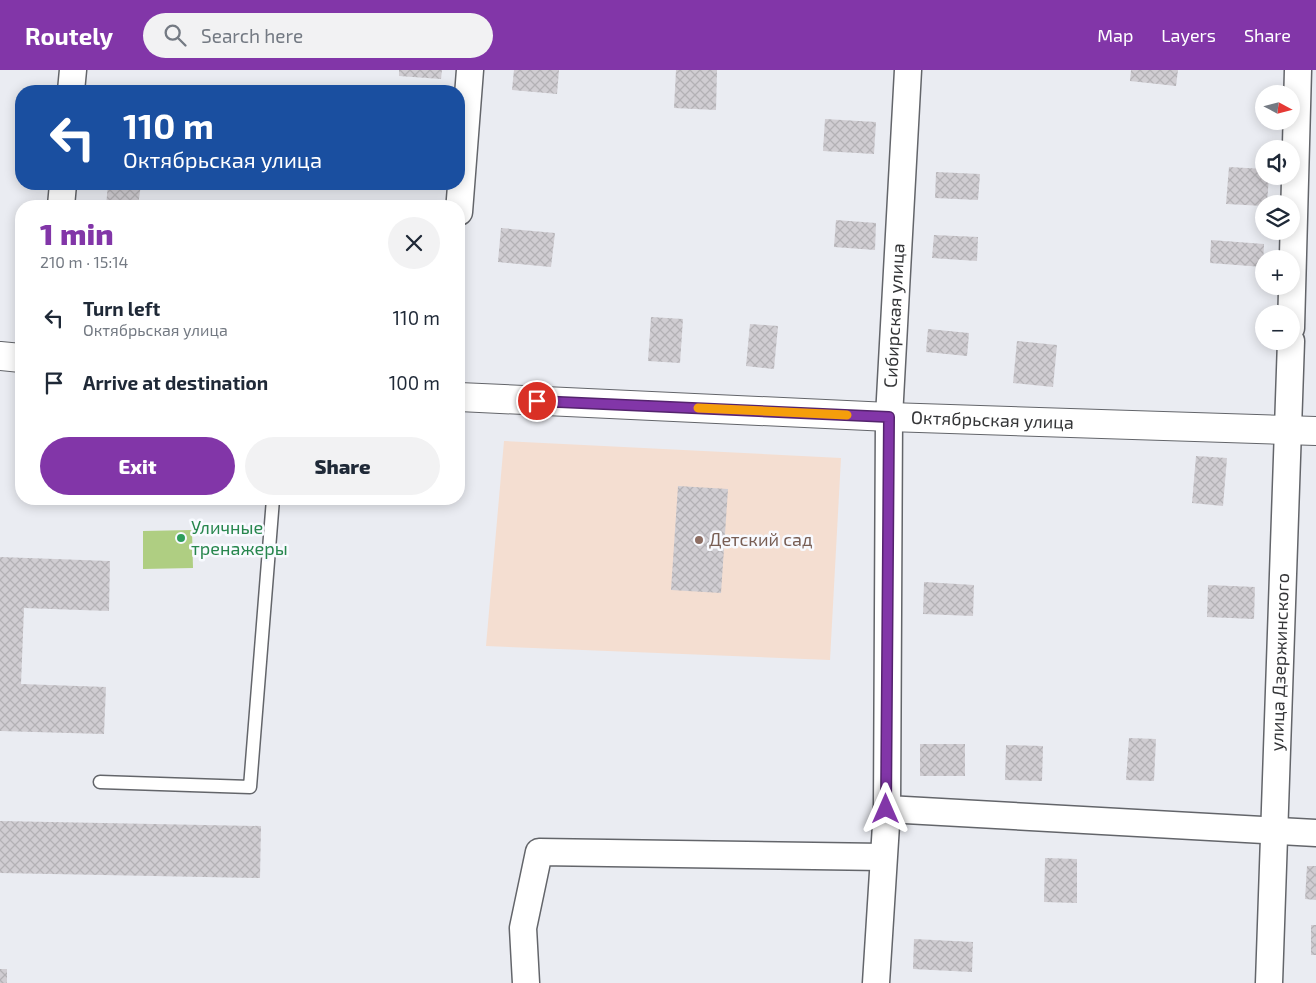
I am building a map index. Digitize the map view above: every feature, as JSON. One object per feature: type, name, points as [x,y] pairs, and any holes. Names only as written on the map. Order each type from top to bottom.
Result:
[{"type":"street","points":[[72,85],[73,70]]},
{"type":"street","points":[[465,135],[470,70]]},
{"type":"street","name":"Сибирская улица","points":[[876,983],[886,809],[889,417],[908,70]]},
{"type":"street","points":[[1292,305],[1298,70]]},
{"type":"street","name":"улица Дзержинского","points":[[1269,983],[1291,350]]},
{"type":"street","points":[[0,356],[15,357]]},
{"type":"street","name":"Октябрьская улица","points":[[465,397],[889,417],[1316,431]]},
{"type":"street","points":[[886,809],[1316,833]]},
{"type":"street","points":[[526,983],[523,928],[539,852],[884,857]]},
{"type":"lane","points":[[100,782],[250,786],[273,505]]},
{"type":"shaded area","points":[[504,441],[841,458],[830,660],[486,646]]},
{"type":"green space","points":[[192,530],[193,568],[143,569],[143,531]]},
{"type":"building","points":[[399,70],[442,70],[441,79],[399,76]]},
{"type":"building","points":[[514,70],[559,70],[557,94],[512,90]]},
{"type":"building","points":[[676,70],[717,70],[716,110],[674,108]]},
{"type":"building","points":[[1131,70],[1178,70],[1176,86],[1130,81]]},
{"type":"building","points":[[825,119],[876,122],[874,154],[823,151]]},
{"type":"building","points":[[1229,167],[1255,168],[1255,185],[1268,185],[1268,195],[1255,195],[1255,206],[1226,204]]},
{"type":"building","points":[[936,172],[980,174],[978,200],[935,198]]},
{"type":"building","points":[[107,190],[140,190],[139,200],[107,200]]},
{"type":"building","points":[[836,220],[876,223],[875,250],[834,247]]},
{"type":"building","points":[[501,228],[555,233],[551,267],[498,262]]},
{"type":"building","points":[[934,235],[978,237],[977,261],[932,258]]},
{"type":"building","points":[[1211,240],[1264,244],[1264,250],[1255,250],[1255,266],[1210,263]]},
{"type":"building","points":[[651,317],[683,319],[680,363],[648,361]]},
{"type":"building","points":[[750,324],[778,326],[774,369],[746,366]]},
{"type":"building","points":[[928,329],[969,333],[967,356],[926,352]]},
{"type":"building","points":[[1017,341],[1057,345],[1053,387],[1013,383]]},
{"type":"building","points":[[1196,456],[1227,458],[1223,506],[1192,503]]},
{"type":"building","name":"Детский сад","points":[[678,486],[728,489],[721,593],[671,590]]},
{"type":"building","points":[[0,557],[110,561],[109,611],[24,608],[21,684],[106,687],[104,734],[0,731]]},
{"type":"building","points":[[924,582],[974,585],[973,616],[923,614]]},
{"type":"building","points":[[1208,585],[1255,587],[1254,619],[1207,617]]},
{"type":"building","points":[[1129,738],[1156,739],[1154,781],[1126,780]]},
{"type":"building","points":[[920,744],[965,744],[965,776],[920,776]]},
{"type":"building","points":[[1006,745],[1043,746],[1042,781],[1005,780]]},
{"type":"building","points":[[0,821],[261,826],[260,878],[0,873]]},
{"type":"building","points":[[1045,858],[1077,859],[1077,903],[1044,902]]},
{"type":"building","points":[[1307,866],[1316,866],[1316,900],[1305,899]]},
{"type":"building","points":[[1311,925],[1316,925],[1316,955],[1311,955]]},
{"type":"building","points":[[914,939],[973,942],[972,972],[913,969]]},
{"type":"building","points":[[0,969],[7,969],[7,983],[0,983]]},
{"type":"slow traffic","points":[[698,408],[847,415]]},
{"type":"place","name":"Уличные тренажеры","points":[[181,538]]},
{"type":"place","name":"Детский сад","points":[[699,540]]},
{"type":"route","points":[[537,401],[889,417],[886,809]]}]
